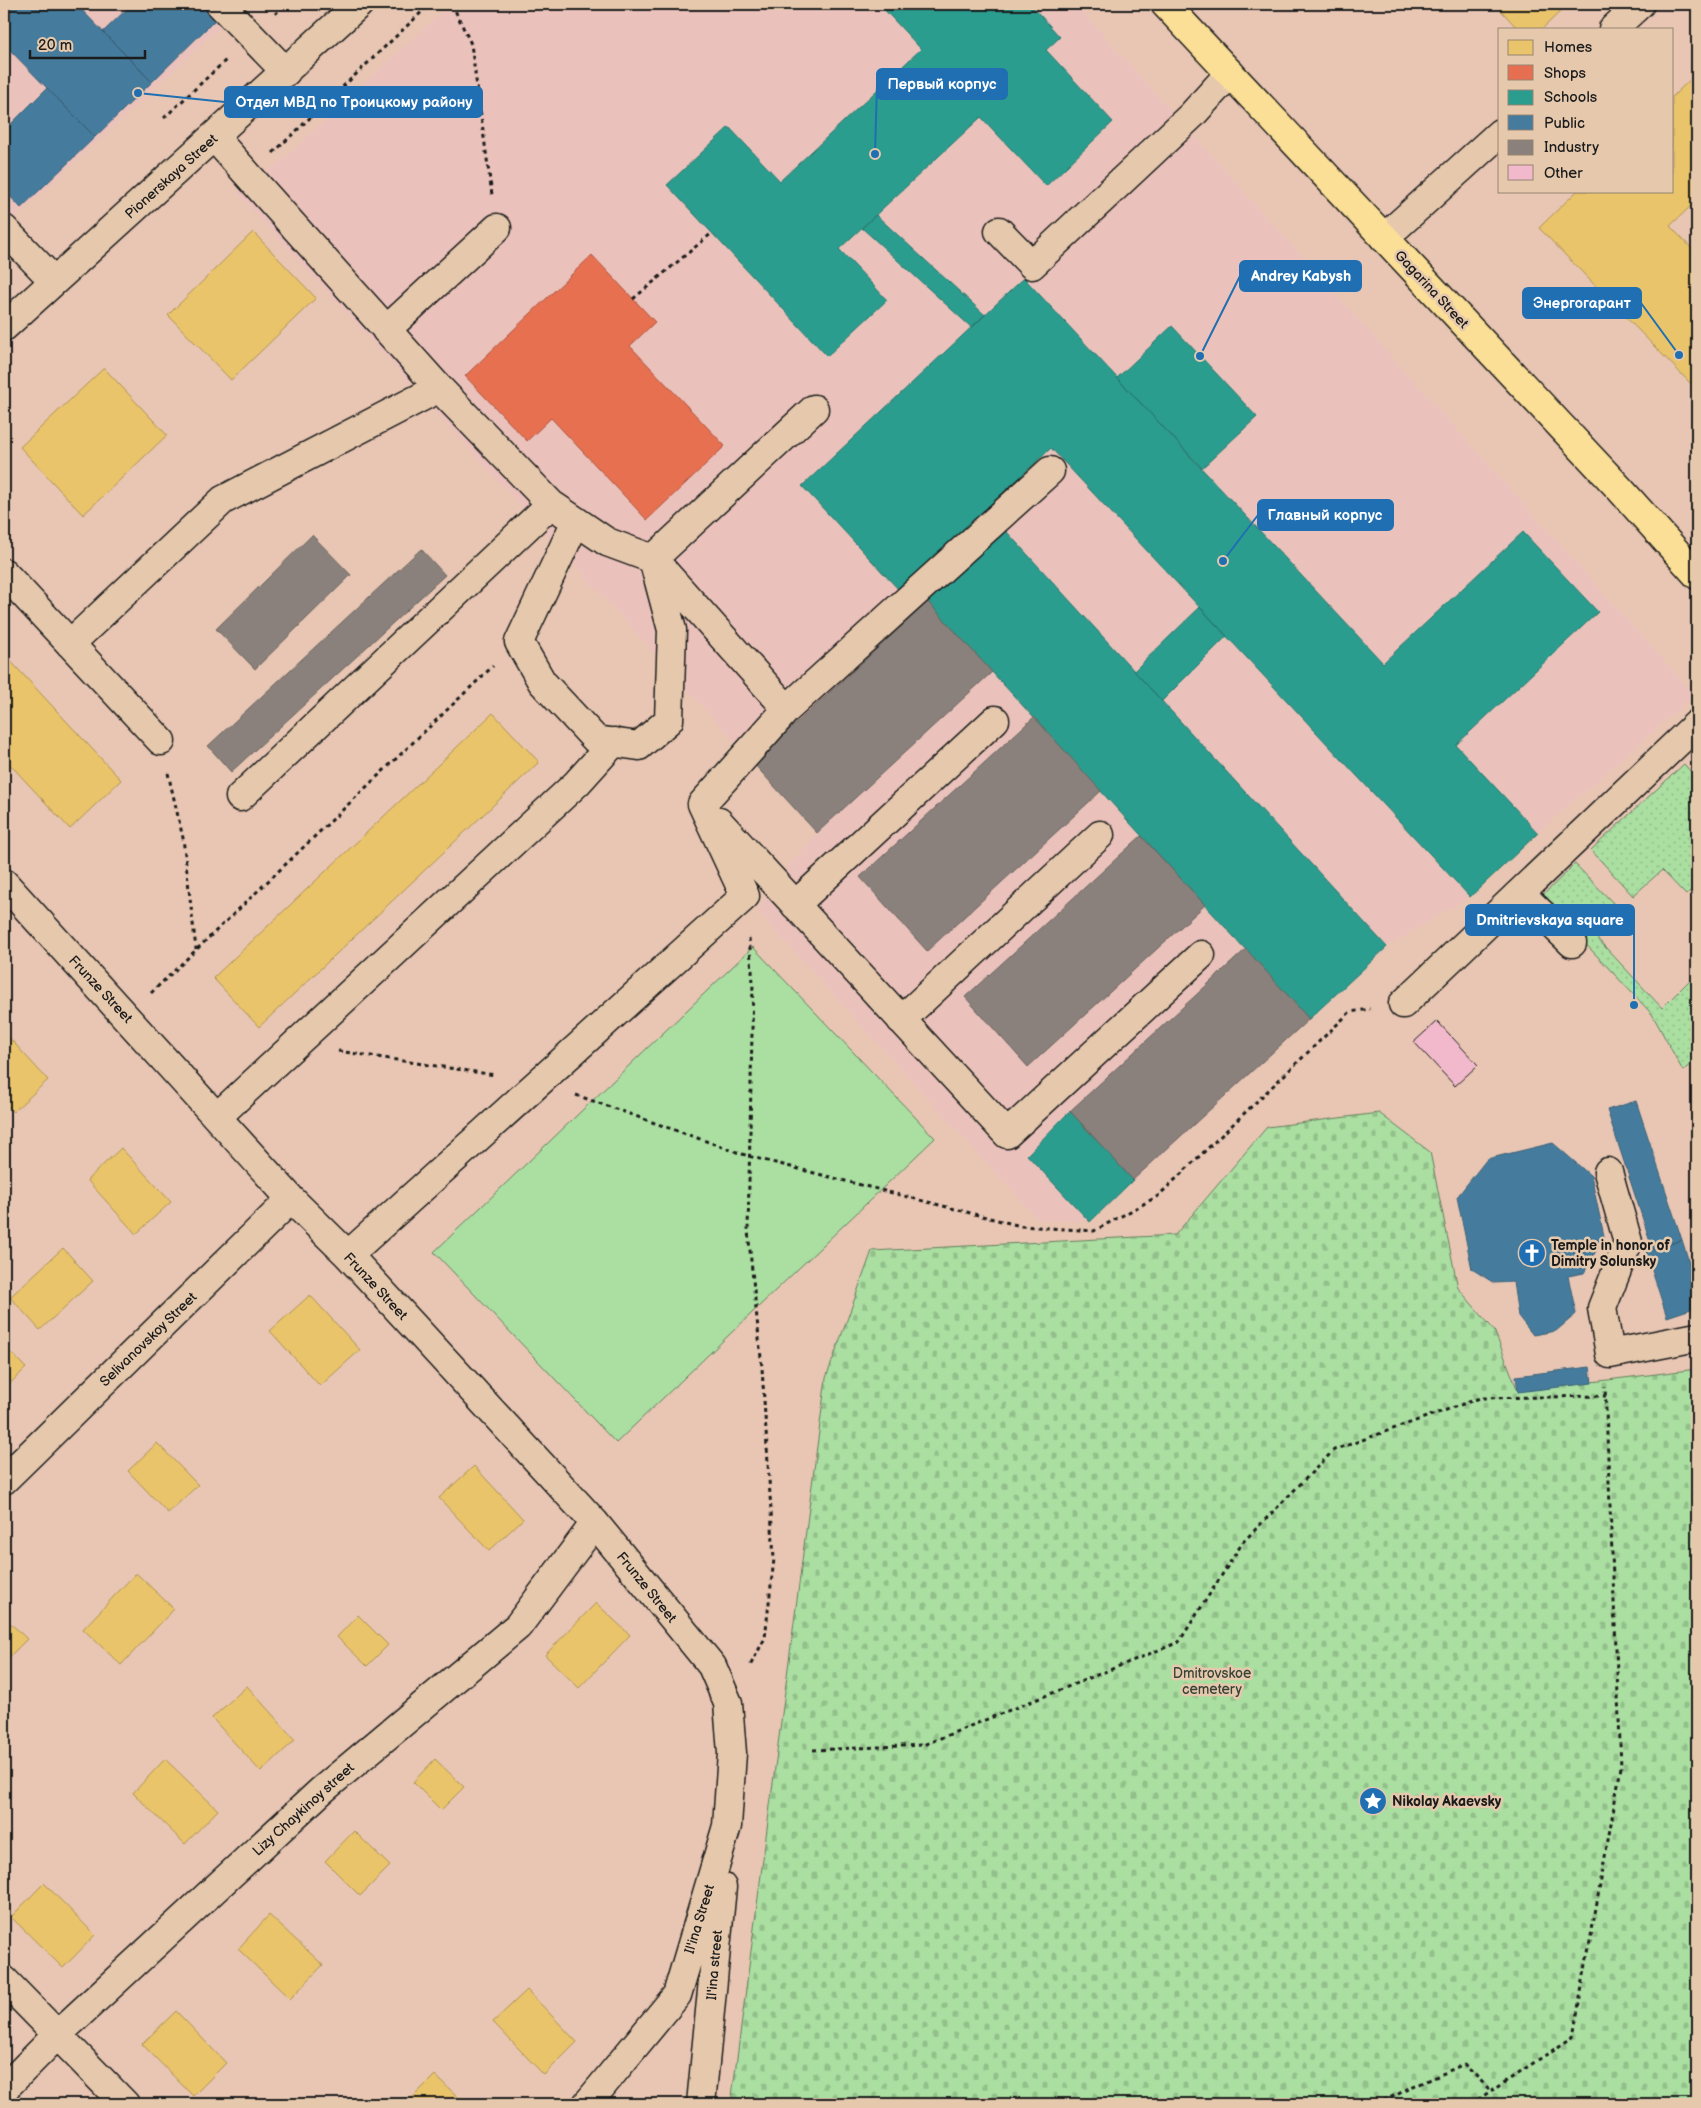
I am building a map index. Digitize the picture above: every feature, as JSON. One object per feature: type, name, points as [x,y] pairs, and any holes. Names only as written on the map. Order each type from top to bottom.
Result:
[{"type":"main road","name":"Gagarina Street","points":[[1165,4],[1697,575]]},
{"type":"street","points":[[220,4],[286,72]]},
{"type":"street","name":"Pionerskaya Street","points":[[4,327],[359,4]]},
{"type":"street","points":[[1614,28],[1640,4]]},
{"type":"street","points":[[999,231],[1032,265],[1192,115],[1230,73]]},
{"type":"street","points":[[1384,238],[1498,136]]},
{"type":"street","points":[[214,137],[439,388],[552,504],[607,542],[653,559],[787,709]]},
{"type":"street","points":[[386,330],[497,228]]},
{"type":"street","points":[[4,229],[54,281]]},
{"type":"street","points":[[70,644],[223,500],[439,388]]},
{"type":"street","points":[[653,559],[814,409]]},
{"type":"street","points":[[702,804],[787,709],[1050,471]]},
{"type":"street","points":[[240,797],[552,504]]},
{"type":"street","points":[[576,521],[519,642],[542,682],[596,740],[640,746],[669,720],[672,630],[653,559]]},
{"type":"street","points":[[4,573],[161,741]]},
{"type":"street","points":[[796,905],[994,720]]},
{"type":"street","points":[[1403,1004],[1697,724]]},
{"type":"street","points":[[218,1116],[297,1045],[577,783],[614,742]]},
{"type":"street","points":[[348,1255],[745,896],[702,804]]},
{"type":"street","points":[[702,804],[1007,1134],[1201,955]]},
{"type":"street","points":[[901,1020],[1100,835]]},
{"type":"street","name":"Frunze Street","points":[[4,884],[127,1016],[291,1199],[348,1255],[595,1523],[712,1666],[724,1694]]},
{"type":"street","points":[[1520,893],[1572,943]]},
{"type":"street","points":[[1608,1172],[1628,1242],[1602,1308],[1610,1354],[1697,1336]]},
{"type":"street","name":"Selivanovskoy Street","points":[[4,1480],[291,1199]]},
{"type":"street","name":"Lizy Chaykinoy street","points":[[4,2089],[58,2034],[321,1791],[518,1626],[595,1523]]},
{"type":"street","name":"Il'ina Street","points":[[588,2104],[677,1995],[727,1826],[732,1753],[724,1694]]},
{"type":"street","name":"Il'ina street","points":[[701,2104],[727,1826]]},
{"type":"street","points":[[4,1980],[125,2104]]},
{"type":"path","points":[[249,175],[430,4]]},
{"type":"path","points":[[452,4],[471,44],[497,228]]},
{"type":"path","points":[[633,299],[712,233]]},
{"type":"path","points":[[127,1016],[519,642]]},
{"type":"path","points":[[161,741],[183,838],[196,950]]},
{"type":"path","points":[[724,1694],[748,1669],[765,1638],[774,1559],[762,1368],[748,1231],[748,1156],[754,982],[745,896]]},
{"type":"path","points":[[297,1045],[539,1082],[748,1156],[1021,1226],[1094,1230],[1158,1196],[1350,1012],[1403,1004]]},
{"type":"path","points":[[1471,2104],[1573,2037],[1621,1767],[1605,1381]]},
{"type":"path","points":[[813,1750],[924,1745],[1179,1642],[1243,1542],[1334,1450],[1480,1398],[1606,1396]]},
{"type":"path","points":[[1376,2104],[1464,2064],[1491,2091]]},
{"type":"shaded area","points":[[4,4],[245,4],[4,228]]},
{"type":"shaded area","points":[[450,4],[1076,4],[1695,695],[1538,833],[1470,897],[1387,947],[1090,1222],[1038,1220],[757,911],[774,882],[817,833],[237,193],[281,161]]},
{"type":"green space","points":[[1684,764],[1697,779],[1697,884],[1686,895],[1662,870],[1633,896],[1591,850]]},
{"type":"green space","points":[[1575,864],[1619,909],[1593,934],[1662,1008],[1690,980],[1697,989],[1697,1058],[1683,1071],[1652,1014],[1541,897]]},
{"type":"green space","points":[[753,947],[935,1138],[616,1443],[434,1252]]},
{"type":"green space","name":"Dmitrovskoe cemetery","points":[[1379,1113],[1430,1152],[1458,1288],[1494,1330],[1518,1391],[1697,1369],[1697,2104],[731,2104],[826,1378],[872,1251],[1175,1235],[1267,1127]]},
{"type":"building: Homes","points":[[1495,4],[1568,4],[1543,28],[1517,28]]},
{"type":"building: Homes","points":[[1697,73],[1697,200],[1670,226],[1697,254],[1697,390],[1539,228],[1576,192],[1674,192],[1674,95]]},
{"type":"building: Homes","points":[[253,232],[316,298],[231,380],[168,315]]},
{"type":"building: Homes","points":[[104,368],[167,435],[83,515],[20,447]]},
{"type":"building: Homes","points":[[4,654],[121,780],[70,829],[4,758]]},
{"type":"building: Homes","points":[[493,713],[539,762],[259,1027],[213,978]]},
{"type":"building: Homes","points":[[4,1032],[48,1080],[13,1112],[4,1102]]},
{"type":"building: Homes","points":[[121,1148],[171,1202],[136,1234],[87,1180]]},
{"type":"building: Homes","points":[[63,1248],[93,1281],[40,1330],[10,1297]]},
{"type":"building: Homes","points":[[310,1295],[360,1350],[320,1386],[270,1331]]},
{"type":"building: Homes","points":[[4,1346],[26,1368],[4,1389]]},
{"type":"building: Homes","points":[[157,1443],[198,1485],[168,1513],[128,1471]]},
{"type":"building: Homes","points":[[474,1466],[523,1519],[489,1551],[439,1498]]},
{"type":"building: Homes","points":[[136,1573],[174,1609],[121,1665],[83,1629]]},
{"type":"building: Homes","points":[[596,1603],[630,1635],[579,1688],[545,1655]]},
{"type":"building: Homes","points":[[358,1615],[388,1645],[367,1666],[337,1637]]},
{"type":"building: Homes","points":[[4,1617],[27,1639],[4,1662]]},
{"type":"building: Homes","points":[[247,1686],[295,1740],[261,1772],[212,1718]]},
{"type":"building: Homes","points":[[165,1759],[218,1810],[185,1844],[133,1793]]},
{"type":"building: Homes","points":[[435,1759],[464,1787],[441,1810],[413,1782]]},
{"type":"building: Homes","points":[[354,1831],[390,1866],[360,1896],[325,1861]]},
{"type":"building: Homes","points":[[44,1883],[95,1935],[63,1968],[11,1917]]},
{"type":"building: Homes","points":[[269,1915],[323,1965],[290,1999],[238,1949]]},
{"type":"building: Homes","points":[[527,1990],[577,2042],[544,2075],[493,2022]]},
{"type":"building: Homes","points":[[176,2011],[226,2063],[193,2096],[142,2044]]},
{"type":"building: Homes","points":[[435,2075],[465,2104],[406,2104]]},
{"type":"building: Shops","points":[[592,255],[655,322],[630,346],[725,446],[647,520],[551,418],[527,441],[465,376]]},
{"type":"building: Schools","points":[[879,4],[1030,4],[1060,37],[1046,50],[1113,122],[1046,186],[981,117],[839,249],[887,300],[827,356],[667,185],[729,127],[780,181],[921,49]]},
{"type":"building: Schools","points":[[876,215],[985,315],[972,328],[862,228]]},
{"type":"building: Schools","points":[[1024,278],[1383,663],[1523,532],[1598,612],[1456,745],[1538,833],[1470,897],[1051,448],[899,590],[802,486]]},
{"type":"building: Schools","points":[[1172,326],[1257,417],[1202,468],[1117,378]]},
{"type":"building: Schools","points":[[1006,531],[1387,947],[1309,1019],[928,602]]},
{"type":"building: Schools","points":[[1200,607],[1227,636],[1162,701],[1134,671]]},
{"type":"building: Schools","points":[[1070,1111],[1133,1180],[1090,1222],[1027,1155]]},
{"type":"building: Public","points":[[4,4],[76,4],[152,82],[95,137],[4,44]]},
{"type":"building: Public","points":[[132,4],[199,4],[215,20],[152,82],[103,32]]},
{"type":"building: Public","points":[[47,88],[95,137],[21,208],[4,190],[4,131]]},
{"type":"building: Public","points":[[1636,1101],[1682,1240],[1653,1250],[1607,1110]]},
{"type":"building: Public","name":"Temple in honor of Dimitry Solunsky","points":[[1553,1143],[1591,1176],[1604,1236],[1584,1273],[1568,1276],[1576,1314],[1556,1331],[1533,1335],[1518,1316],[1513,1282],[1494,1283],[1472,1269],[1457,1197],[1487,1159]]},
{"type":"building: Public","points":[[1682,1240],[1697,1287],[1697,1307],[1667,1317],[1646,1252]]},
{"type":"building: Public","points":[[1590,1367],[1592,1383],[1518,1392],[1516,1376]]},
{"type":"building: Industry","points":[[312,535],[351,575],[255,669],[216,629]]},
{"type":"building: Industry","points":[[421,549],[445,575],[231,772],[208,746]]},
{"type":"building: Industry","points":[[928,602],[992,672],[817,833],[753,763]]},
{"type":"building: Industry","points":[[1034,717],[1101,791],[927,951],[860,877]]},
{"type":"building: Industry","points":[[1141,836],[1205,905],[1028,1067],[965,997]]},
{"type":"building: Industry","points":[[1246,949],[1309,1019],[1133,1180],[1070,1111]]},
{"type":"building: Other","points":[[1437,1021],[1478,1065],[1455,1086],[1414,1042]]},
{"type":"place","name":"Отдел МВД по Троицкому району","points":[[138,93]]},
{"type":"place","name":"Первый корпус","points":[[875,154]]},
{"type":"place","name":"Энергогарант","points":[[1679,355]]},
{"type":"place","name":"Andrey Kabysh","points":[[1200,356]]},
{"type":"place","name":"Главный корпус","points":[[1223,561]]},
{"type":"place","name":"Dmitrievskaya square","points":[[1634,1005]]},
{"type":"place","name":"Temple in honor of Dimitry Solunsky","points":[[1532,1253]]},
{"type":"place","name":"Nikolay Akaevsky","points":[[1373,1801]]}]
